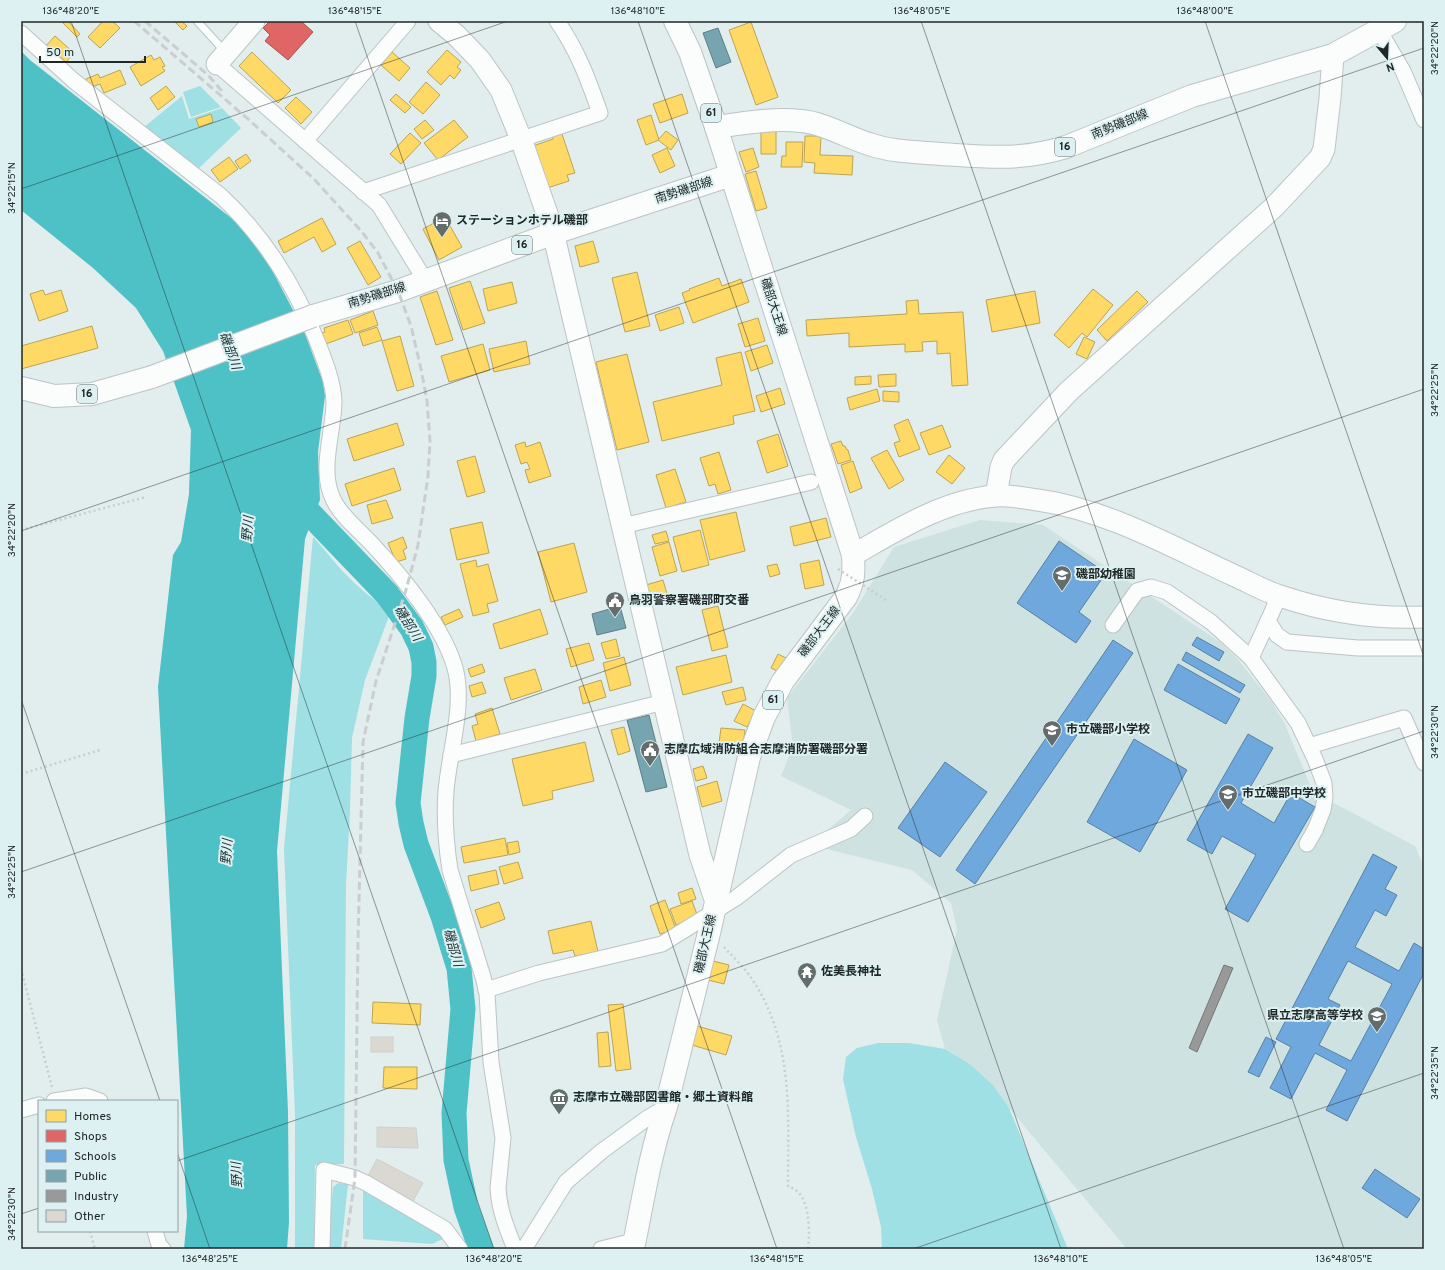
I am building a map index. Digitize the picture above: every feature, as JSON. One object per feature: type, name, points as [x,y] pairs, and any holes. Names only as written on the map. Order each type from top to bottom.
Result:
[{"type":"main road","name":"磯部大王線","points":[[633,1245],[645,1183],[657,1133],[666,1107],[713,916],[749,757],[764,718],[783,682],[846,597],[852,582],[731,175],[690,52],[675,21]]},
{"type":"main road","name":"南勢磯部線","points":[[716,128],[746,123],[785,120],[802,121],[814,123],[869,144],[895,151],[997,158],[1029,156],[1066,147],[1192,96],[1333,55],[1382,24]]},
{"type":"main road","name":"南勢磯部線","points":[[21,388],[54,396],[92,394],[152,377],[312,322],[554,234],[731,175]]},
{"type":"street","points":[[254,21],[221,60],[305,141],[379,205],[425,280]]},
{"type":"street","points":[[305,141],[408,21]]},
{"type":"street","points":[[439,21],[456,35],[480,60],[501,90],[521,139],[554,234],[700,854],[713,916]]},
{"type":"street","points":[[363,192],[600,113],[582,64],[567,35],[557,21]]},
{"type":"street","points":[[1382,24],[1424,120]]},
{"type":"street","points":[[21,33],[74,81],[197,177],[236,210],[266,245],[312,322],[333,389],[334,409],[327,463],[330,490],[339,509],[372,544],[416,597],[436,627],[452,658],[458,685],[458,708],[446,792],[446,836],[449,864],[486,990],[491,1062],[503,1138],[498,1188],[499,1197],[503,1216],[515,1249]]},
{"type":"street","points":[[996,496],[1000,468],[1004,460],[1069,391],[1274,207],[1320,158],[1324,149],[1333,55]]},
{"type":"street","points":[[622,526],[811,482]]},
{"type":"street","points":[[845,562],[901,528],[941,510],[969,500],[996,496],[1020,497],[1059,503],[1117,522],[1279,596],[1320,608],[1364,616],[1424,616]]},
{"type":"street","points":[[1113,625],[1137,591],[1151,587],[1167,592],[1211,622],[1251,658],[1298,723],[1324,783],[1325,797],[1323,810],[1315,830],[1307,844]]},
{"type":"street","points":[[1251,658],[1279,596]]},
{"type":"street","points":[[1268,621],[1277,635],[1286,642],[1358,648],[1424,648]]},
{"type":"street","points":[[451,755],[664,702]]},
{"type":"street","points":[[1308,746],[1404,718],[1424,763]]},
{"type":"street","points":[[486,990],[539,973],[662,944],[713,916],[791,855],[852,829],[865,816]]},
{"type":"street","points":[[61,1100],[86,1096],[97,1100]]},
{"type":"street","points":[[21,1110],[38,1105]]},
{"type":"street","points":[[524,1249],[566,1182],[602,1151],[646,1119],[666,1107]]},
{"type":"street","points":[[322,1249],[324,1170],[355,1178],[366,1183],[445,1229],[460,1249]]},
{"type":"street","points":[[154,1232],[159,1245],[163,1249]]},
{"type":"street","points":[[601,1249],[633,1245]]},
{"type":"lane","points":[[197,21],[219,45],[221,60]]},
{"type":"path","points":[[21,530],[146,498]]},
{"type":"path","points":[[845,562],[886,600]]},
{"type":"path","points":[[21,774],[100,750]]},
{"type":"path","points":[[713,916],[725,947],[753,981],[772,1014],[777,1030],[786,1072],[788,1101],[788,1186],[797,1191],[804,1201],[808,1214],[808,1249]]},
{"type":"path","points":[[21,969],[55,1100]]},
{"type":"path","points":[[90,1232],[95,1249]]},
{"type":"shaded area","points":[[200,86],[221,107],[191,117],[183,92]]},
{"type":"shaded area","points":[[182,96],[189,119],[222,108],[241,128],[197,170],[143,128]]},
{"type":"shaded area","points":[[980,520],[1043,525],[1220,642],[1236,657],[1271,701],[1284,722],[1313,792],[1415,846],[1424,867],[1424,1249],[1127,1249],[1009,1108],[993,1085],[971,1065],[945,1049],[937,1020],[957,930],[951,903],[912,870],[810,845],[851,810],[781,776],[793,747],[787,698],[853,613],[894,547]]},
{"type":"shaded area","points":[[313,537],[356,584],[369,596],[391,611],[365,680],[352,738],[346,885],[344,1164],[315,1165],[314,1249],[295,1249],[295,1115],[284,849]]},
{"type":"shaded area","points":[[878,1043],[909,1043],[945,1049],[971,1065],[993,1085],[1009,1108],[1068,1249],[882,1249],[881,1227],[872,1189],[856,1137],[843,1079],[846,1057],[857,1048]]},
{"type":"shaded area","points":[[338,1183],[348,1184],[341,1249],[328,1249],[333,1187]]},
{"type":"shaded area","points":[[363,1189],[402,1210],[445,1238],[432,1244],[363,1239]]},
{"type":"water","name":"野川","points":[[21,51],[30,60],[235,221],[250,238],[272,270],[304,331],[323,382],[325,396],[318,452],[320,500],[305,539],[277,851],[288,1112],[289,1222],[287,1249],[184,1249],[187,1216],[158,687],[173,555],[181,542],[189,494],[191,430],[163,351],[136,308],[93,268],[21,210]]},
{"type":"building: Homes","points":[[61,21],[68,21],[80,34],[77,37]]},
{"type":"building: Homes","points":[[103,21],[112,21],[120,28],[100,48],[88,37]]},
{"type":"building: Homes","points":[[174,21],[181,21],[187,26],[183,30]]},
{"type":"building: Homes","points":[[751,22],[778,97],[756,105],[729,30]]},
{"type":"building: Homes","points":[[55,36],[74,53],[66,62],[57,54],[54,57],[44,48]]},
{"type":"building: Homes","points":[[447,50],[461,62],[457,67],[461,70],[454,79],[450,75],[441,85],[427,72]]},
{"type":"building: Homes","points":[[252,52],[291,90],[278,103],[239,66]]},
{"type":"building: Homes","points":[[392,52],[410,68],[399,81],[381,65]]},
{"type":"building: Homes","points":[[151,55],[154,60],[160,57],[165,66],[162,67],[165,71],[141,86],[130,67]]},
{"type":"building: Homes","points":[[120,70],[126,84],[104,93],[100,84],[89,88],[86,79],[98,74],[100,78]]},
{"type":"building: Homes","points":[[426,82],[440,95],[423,114],[409,102]]},
{"type":"building: Homes","points":[[166,86],[175,97],[158,110],[150,98]]},
{"type":"building: Homes","points":[[396,94],[411,107],[405,113],[390,100]]},
{"type":"building: Homes","points":[[682,94],[688,113],[660,123],[653,104]]},
{"type":"building: Homes","points":[[296,97],[312,112],[301,124],[285,108]]},
{"type":"building: Homes","points":[[211,114],[213,122],[199,127],[196,119]]},
{"type":"building: Homes","points":[[651,115],[659,140],[646,145],[637,120]]},
{"type":"building: Homes","points":[[425,120],[434,130],[422,139],[414,129]]},
{"type":"building: Homes","points":[[454,120],[468,137],[438,160],[424,143]]},
{"type":"building: Homes","points":[[561,131],[575,173],[567,175],[569,181],[547,188],[533,146],[553,139],[552,134]]},
{"type":"building: Homes","points":[[666,131],[678,140],[671,150],[658,140]]},
{"type":"building: Homes","points":[[776,131],[776,154],[761,154],[761,132]]},
{"type":"building: Homes","points":[[410,133],[421,143],[401,164],[390,154]]},
{"type":"building: Homes","points":[[805,136],[821,136],[820,155],[853,156],[852,175],[814,173],[815,163],[804,162]]},
{"type":"building: Homes","points":[[786,142],[803,142],[802,167],[781,167],[782,156],[786,156]]},
{"type":"building: Homes","points":[[667,148],[675,166],[660,173],[652,155]]},
{"type":"building: Homes","points":[[753,148],[759,167],[746,172],[739,152]]},
{"type":"building: Homes","points":[[246,154],[251,161],[240,169],[235,161]]},
{"type":"building: Homes","points":[[229,157],[238,169],[220,182],[211,170]]},
{"type":"building: Homes","points":[[756,171],[767,208],[756,211],[745,174]]},
{"type":"building: Homes","name":"ステーションホテル磯部","points":[[445,217],[462,247],[439,260],[423,229]]},
{"type":"building: Homes","points":[[322,218],[336,244],[322,252],[314,237],[284,253],[278,241]]},
{"type":"building: Homes","points":[[360,241],[381,277],[368,285],[347,248]]},
{"type":"building: Homes","points":[[593,241],[599,262],[580,267],[575,246]]},
{"type":"building: Homes","points":[[637,272],[650,326],[625,332],[612,278]]},
{"type":"building: Homes","points":[[719,278],[722,286],[741,279],[749,302],[693,323],[682,293]]},
{"type":"building: Homes","points":[[470,281],[485,323],[463,330],[449,288]]},
{"type":"building: Homes","points":[[512,282],[517,303],[488,311],[483,289]]},
{"type":"building: Homes","points":[[1093,289],[1113,305],[1087,337],[1082,333],[1069,348],[1054,335]]},
{"type":"building: Homes","points":[[43,290],[45,295],[61,290],[68,311],[39,321],[30,294]]},
{"type":"building: Homes","points":[[437,291],[453,340],[436,345],[420,297]]},
{"type":"building: Homes","points":[[1035,291],[1040,323],[992,332],[986,300]]},
{"type":"building: Homes","points":[[1137,291],[1148,302],[1107,341],[1097,330]]},
{"type":"building: Homes","points":[[918,300],[919,314],[963,312],[968,385],[952,386],[950,353],[937,354],[937,341],[922,342],[923,351],[905,352],[905,344],[849,347],[849,333],[807,336],[806,320],[907,314],[906,301]]},
{"type":"building: Homes","points":[[679,307],[684,323],[660,331],[655,315]]},
{"type":"building: Homes","points":[[373,311],[378,325],[355,333],[350,320]]},
{"type":"building: Homes","points":[[758,318],[765,341],[745,347],[738,324]]},
{"type":"building: Homes","points":[[348,320],[353,334],[323,345],[319,334],[325,332],[324,328]]},
{"type":"building: Homes","points":[[92,326],[98,348],[21,369],[21,346]]},
{"type":"building: Homes","points":[[377,327],[382,340],[363,346],[359,333]]},
{"type":"building: Homes","points":[[400,336],[414,386],[397,391],[382,341]]},
{"type":"building: Homes","points":[[1084,337],[1095,342],[1087,359],[1076,354]]},
{"type":"building: Homes","points":[[526,341],[530,364],[494,372],[489,349]]},
{"type":"building: Homes","points":[[483,344],[490,370],[449,382],[441,356]]},
{"type":"building: Homes","points":[[767,345],[773,363],[751,371],[745,352]]},
{"type":"building: Homes","points":[[741,352],[755,411],[733,416],[734,424],[662,441],[653,402],[722,385],[716,358]]},
{"type":"building: Homes","points":[[627,354],[649,442],[617,450],[596,362]]},
{"type":"building: Homes","points":[[896,374],[896,386],[879,387],[878,375]]},
{"type":"building: Homes","points":[[871,376],[871,384],[855,385],[855,377]]},
{"type":"building: Homes","points":[[780,388],[785,404],[761,412],[756,396]]},
{"type":"building: Homes","points":[[877,389],[880,401],[850,410],[847,398]]},
{"type":"building: Homes","points":[[883,391],[899,392],[899,402],[883,401]]},
{"type":"building: Homes","points":[[908,419],[920,449],[899,457],[894,443],[900,441],[894,425]]},
{"type":"building: Homes","points":[[397,423],[404,445],[354,461],[347,439]]},
{"type":"building: Homes","points":[[942,425],[951,447],[929,455],[920,433]]},
{"type":"building: Homes","points":[[778,434],[788,466],[767,473],[757,441]]},
{"type":"building: Homes","points":[[841,441],[843,446],[845,446],[848,450],[851,460],[838,464],[831,444]]},
{"type":"building: Homes","points":[[525,442],[526,447],[540,442],[551,476],[529,483],[525,470],[530,469],[527,462],[521,464],[515,445]]},
{"type":"building: Homes","points":[[887,450],[904,480],[889,489],[871,458]]},
{"type":"building: Homes","points":[[719,452],[731,490],[718,494],[715,484],[709,486],[700,458]]},
{"type":"building: Homes","points":[[949,455],[965,468],[952,484],[936,472]]},
{"type":"building: Homes","points":[[475,456],[485,492],[467,497],[457,461]]},
{"type":"building: Homes","points":[[853,461],[862,488],[850,493],[841,465]]},
{"type":"building: Homes","points":[[394,468],[401,490],[352,506],[345,484]]},
{"type":"building: Homes","points":[[675,469],[686,502],[666,508],[656,475]]},
{"type":"building: Homes","points":[[386,500],[393,518],[372,524],[367,505]]},
{"type":"building: Homes","points":[[736,512],[745,551],[710,560],[700,520]]},
{"type":"building: Homes","points":[[826,518],[831,537],[794,546],[790,527]]},
{"type":"building: Homes","points":[[482,522],[489,553],[457,560],[450,529]]},
{"type":"building: Homes","points":[[700,530],[709,565],[682,572],[673,537]]},
{"type":"building: Homes","points":[[666,531],[669,541],[655,544],[652,535]]},
{"type":"building: Homes","points":[[403,537],[407,548],[403,550],[406,559],[396,562],[388,543]]},
{"type":"building: Homes","points":[[669,542],[677,571],[660,576],[652,547]]},
{"type":"building: Homes","points":[[574,543],[587,592],[551,602],[538,552]]},
{"type":"building: Homes","points":[[476,560],[477,567],[488,564],[498,601],[487,604],[489,612],[473,616],[460,564]]},
{"type":"building: Homes","points":[[819,560],[824,585],[805,589],[800,564]]},
{"type":"building: Homes","points":[[777,564],[780,574],[770,577],[767,566]]},
{"type":"building: Homes","points":[[663,580],[669,601],[652,606],[646,585]]},
{"type":"building: Homes","points":[[718,606],[728,647],[712,651],[702,610]]},
{"type":"building: Homes","points":[[459,609],[463,617],[445,625],[441,617]]},
{"type":"building: Homes","points":[[540,609],[548,634],[500,649],[493,624]]},
{"type":"building: Homes","points":[[616,639],[620,656],[606,659],[601,643]]},
{"type":"building: Homes","points":[[589,643],[594,660],[571,667],[566,649]]},
{"type":"building: Homes","points":[[778,654],[786,658],[779,672],[771,668]]},
{"type":"building: Homes","points":[[726,655],[732,682],[683,695],[676,667]]},
{"type":"building: Homes","points":[[624,657],[631,685],[610,691],[603,663]]},
{"type":"building: Homes","points":[[482,664],[485,672],[471,677],[468,669]]},
{"type":"building: Homes","points":[[535,669],[542,690],[511,700],[504,678]]},
{"type":"building: Homes","points":[[601,680],[606,697],[583,704],[579,687]]},
{"type":"building: Homes","points":[[482,682],[486,693],[472,697],[469,686]]},
{"type":"building: Homes","points":[[743,687],[746,700],[726,705],[722,692]]},
{"type":"building: Homes","points":[[743,704],[756,711],[747,727],[734,721]]},
{"type":"building: Homes","points":[[492,708],[500,734],[476,741],[472,726],[478,724],[475,714]]},
{"type":"building: Homes","points":[[624,727],[630,751],[618,755],[611,730]]},
{"type":"building: Homes","points":[[721,728],[745,730],[743,746],[719,743]]},
{"type":"building: Homes","points":[[585,742],[594,781],[552,791],[553,799],[523,806],[512,759]]},
{"type":"building: Homes","points":[[703,766],[707,778],[696,781],[693,769]]},
{"type":"building: Homes","points":[[717,781],[722,801],[702,807],[697,787]]},
{"type":"building: Homes","points":[[505,838],[508,855],[464,863],[461,847]]},
{"type":"building: Homes","points":[[518,841],[520,852],[509,855],[507,843]]},
{"type":"building: Homes","points":[[518,862],[523,878],[504,884],[499,867]]},
{"type":"building: Homes","points":[[496,870],[499,884],[471,891],[468,876]]},
{"type":"building: Homes","points":[[692,888],[696,899],[681,904],[678,893]]},
{"type":"building: Homes","points":[[665,900],[676,929],[660,934],[650,906]]},
{"type":"building: Homes","points":[[692,901],[698,917],[676,925],[670,909]]},
{"type":"building: Homes","points":[[499,902],[505,919],[481,928],[475,910]]},
{"type":"building: Homes","points":[[591,921],[598,952],[575,956],[573,950],[553,954],[548,931]]},
{"type":"building: Homes","points":[[713,961],[729,965],[724,984],[708,980]]},
{"type":"building: Homes","points":[[373,1002],[421,1004],[420,1025],[372,1023]]},
{"type":"building: Homes","points":[[623,1004],[631,1069],[616,1071],[608,1005]]},
{"type":"building: Homes","points":[[697,1026],[732,1036],[726,1055],[692,1045]]},
{"type":"building: Homes","points":[[608,1032],[611,1066],[599,1067],[597,1033]]},
{"type":"building: Homes","points":[[384,1067],[417,1067],[417,1089],[383,1088]]},
{"type":"building: Shops","points":[[270,21],[302,21],[313,32],[288,60],[265,41],[270,35],[263,28]]},
{"type":"building: Schools","points":[[1059,541],[1106,573],[1079,612],[1091,621],[1076,643],[1017,603]]},
{"type":"building: Schools","points":[[1197,637],[1224,652],[1219,661],[1192,645]]},
{"type":"building: Schools","points":[[1113,640],[1133,653],[975,884],[956,870]]},
{"type":"building: Schools","points":[[1186,652],[1245,685],[1240,693],[1182,660]]},
{"type":"building: Schools","points":[[1178,664],[1240,699],[1226,724],[1164,690]]},
{"type":"building: Schools","points":[[1248,734],[1273,748],[1241,803],[1274,823],[1291,793],[1315,807],[1248,922],[1225,909],[1256,855],[1222,836],[1212,854],[1187,840]]},
{"type":"building: Schools","points":[[1134,739],[1187,770],[1140,852],[1087,822]]},
{"type":"building: Schools","points":[[945,762],[987,792],[940,857],[898,828]]},
{"type":"building: Schools","points":[[1373,854],[1397,867],[1385,889],[1397,895],[1386,916],[1375,910],[1355,947],[1399,971],[1414,943],[1424,949],[1424,973],[1347,1121],[1326,1110],[1347,1070],[1315,1053],[1291,1099],[1270,1088],[1291,1047],[1276,1039]],"holes":[[[1348,961],[1392,984],[1351,1061],[1319,1045],[1340,1005],[1328,999]]]},
{"type":"building: Schools","points":[[1266,1037],[1276,1042],[1259,1077],[1248,1072]]},
{"type":"building: Schools","points":[[1375,1169],[1420,1199],[1407,1218],[1362,1188]]},
{"type":"building: Public","points":[[718,28],[731,62],[716,68],[703,33]]},
{"type":"building: Public","points":[[620,606],[626,628],[597,635],[592,614]]},
{"type":"building: Public","points":[[649,715],[667,787],[646,792],[627,720]]},
{"type":"building: Industry","points":[[1224,965],[1233,968],[1197,1052],[1189,1048]]},
{"type":"building: Other","points":[[371,1037],[393,1037],[393,1052],[371,1052]]},
{"type":"building: Other","points":[[377,1127],[416,1128],[418,1148],[377,1147]]},
{"type":"building: Other","points":[[377,1159],[423,1183],[413,1201],[368,1176]]},
{"type":"waterway","name":"磯部川","points":[[290,493],[387,594],[412,628],[421,647],[424,662],[424,676],[417,718],[408,803],[416,844],[443,916],[459,968],[463,1009],[454,1113],[456,1160],[466,1207],[481,1249]]},
{"type":"railway","points":[[134,21],[248,119],[314,179],[362,232],[378,253],[398,291],[411,326],[427,401],[430,441],[428,476],[418,545],[406,590],[376,681],[363,742],[358,940],[355,1178],[345,1249]]},
{"type":"railway","points":[[145,21],[208,75],[222,91]]},
{"type":"place","name":"ステーションホテル磯部","points":[[442,238]]},
{"type":"place","name":"磯部幼稚園","points":[[1062,592]]},
{"type":"place","name":"鳥羽警察署磯部町交番","points":[[615,618]]},
{"type":"place","name":"市立磯部小学校","points":[[1052,747]]},
{"type":"place","name":"志摩広域消防組合志摩消防署磯部分署","points":[[650,767]]},
{"type":"place","name":"市立磯部中学校","points":[[1228,811]]},
{"type":"place","name":"佐美長神社","points":[[807,989]]},
{"type":"place","name":"県立志摩高等学校","points":[[1377,1033]]},
{"type":"place","name":"志摩市立磯部図書館・郷土資料館","points":[[559,1115]]}]
